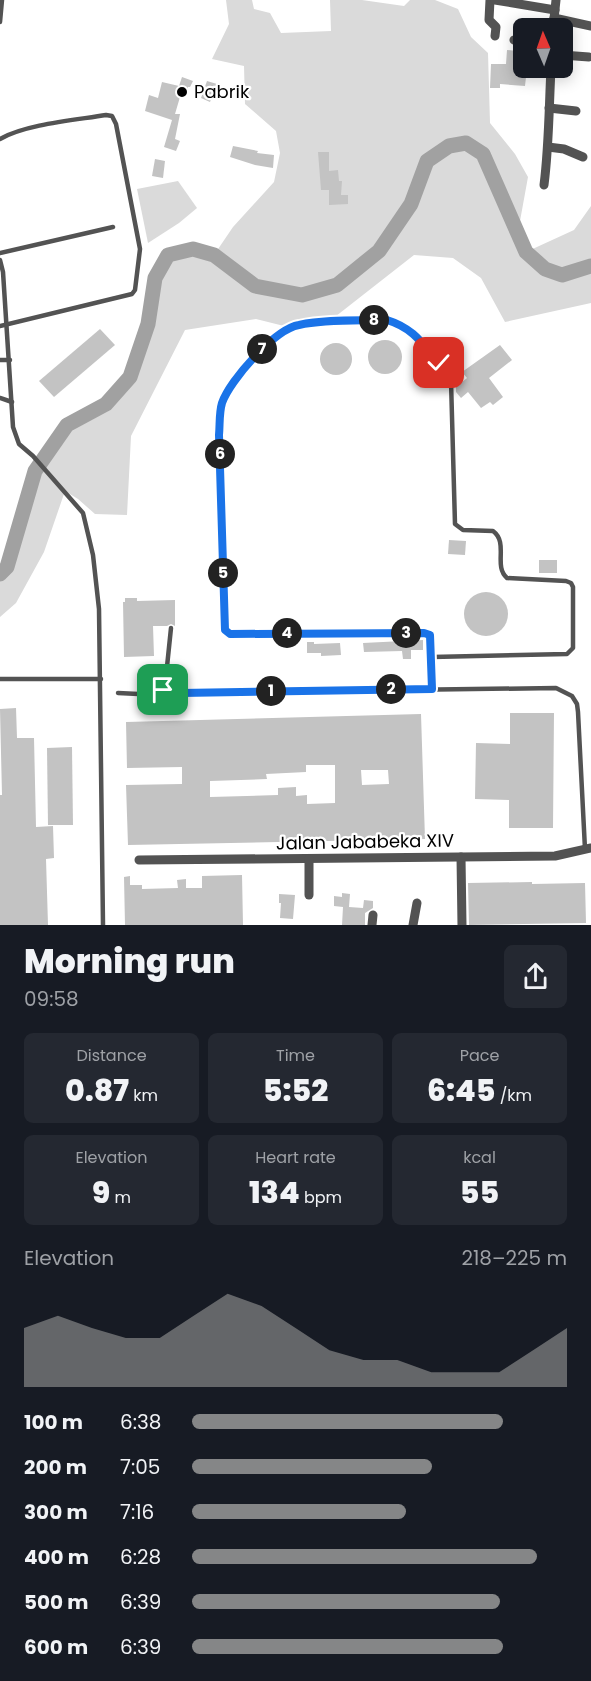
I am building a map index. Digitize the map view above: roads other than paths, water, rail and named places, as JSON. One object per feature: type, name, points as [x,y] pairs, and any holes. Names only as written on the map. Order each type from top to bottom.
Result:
[{"type":"street","points":[[495,36],[496,27],[489,20],[492,0],[514,2],[591,26]]},
{"type":"street","points":[[573,56],[589,57]]},
{"type":"street","points":[[544,185],[550,78]]},
{"type":"street","points":[[549,108],[576,111]]},
{"type":"street","points":[[548,147],[564,149],[583,157]]},
{"type":"street","name":"Jalan Jababeka XIV","points":[[139,860],[555,856],[588,848]]},
{"type":"street","points":[[460,857],[462,925]]},
{"type":"street","points":[[309,859],[309,895]]},
{"type":"street","points":[[413,925],[417,903]]},
{"type":"lane","points":[[0,22],[2,0]]},
{"type":"lane","points":[[0,139],[19,131],[106,115],[112,116],[116,124],[140,249],[135,290],[132,294],[0,326]]},
{"type":"lane","points":[[0,253],[112,227]]},
{"type":"lane","points":[[0,260],[10,360],[13,427],[20,444],[65,490],[82,513],[93,555],[99,609],[101,679],[103,925]]},
{"type":"lane","points":[[432,657],[567,654],[573,648],[573,587],[566,581],[507,578],[502,572],[501,543],[497,533],[463,530],[455,524],[451,381],[412,331],[387,320],[297,325],[272,340],[256,355],[223,400],[220,410],[225,628],[230,634],[424,633],[430,635],[432,689]]},
{"type":"lane","points":[[0,360],[10,360]]},
{"type":"lane","points":[[0,398],[12,402]]},
{"type":"lane","points":[[159,695],[165,686],[171,628]]},
{"type":"lane","points":[[0,679],[101,679]]},
{"type":"lane","points":[[118,693],[159,695],[556,688],[572,696],[577,704],[588,848]]},
{"type":"waterway","points":[[0,574],[7,567],[35,471],[67,425],[106,404],[130,377],[148,324],[155,278],[168,255],[193,249],[214,255],[255,286],[302,295],[337,285],[379,251],[411,204],[427,161],[449,146],[466,143],[483,154],[526,252],[545,269],[562,275],[591,266]]},
{"type":"place","name":"Pabrik","points":[[182,92]]}]
